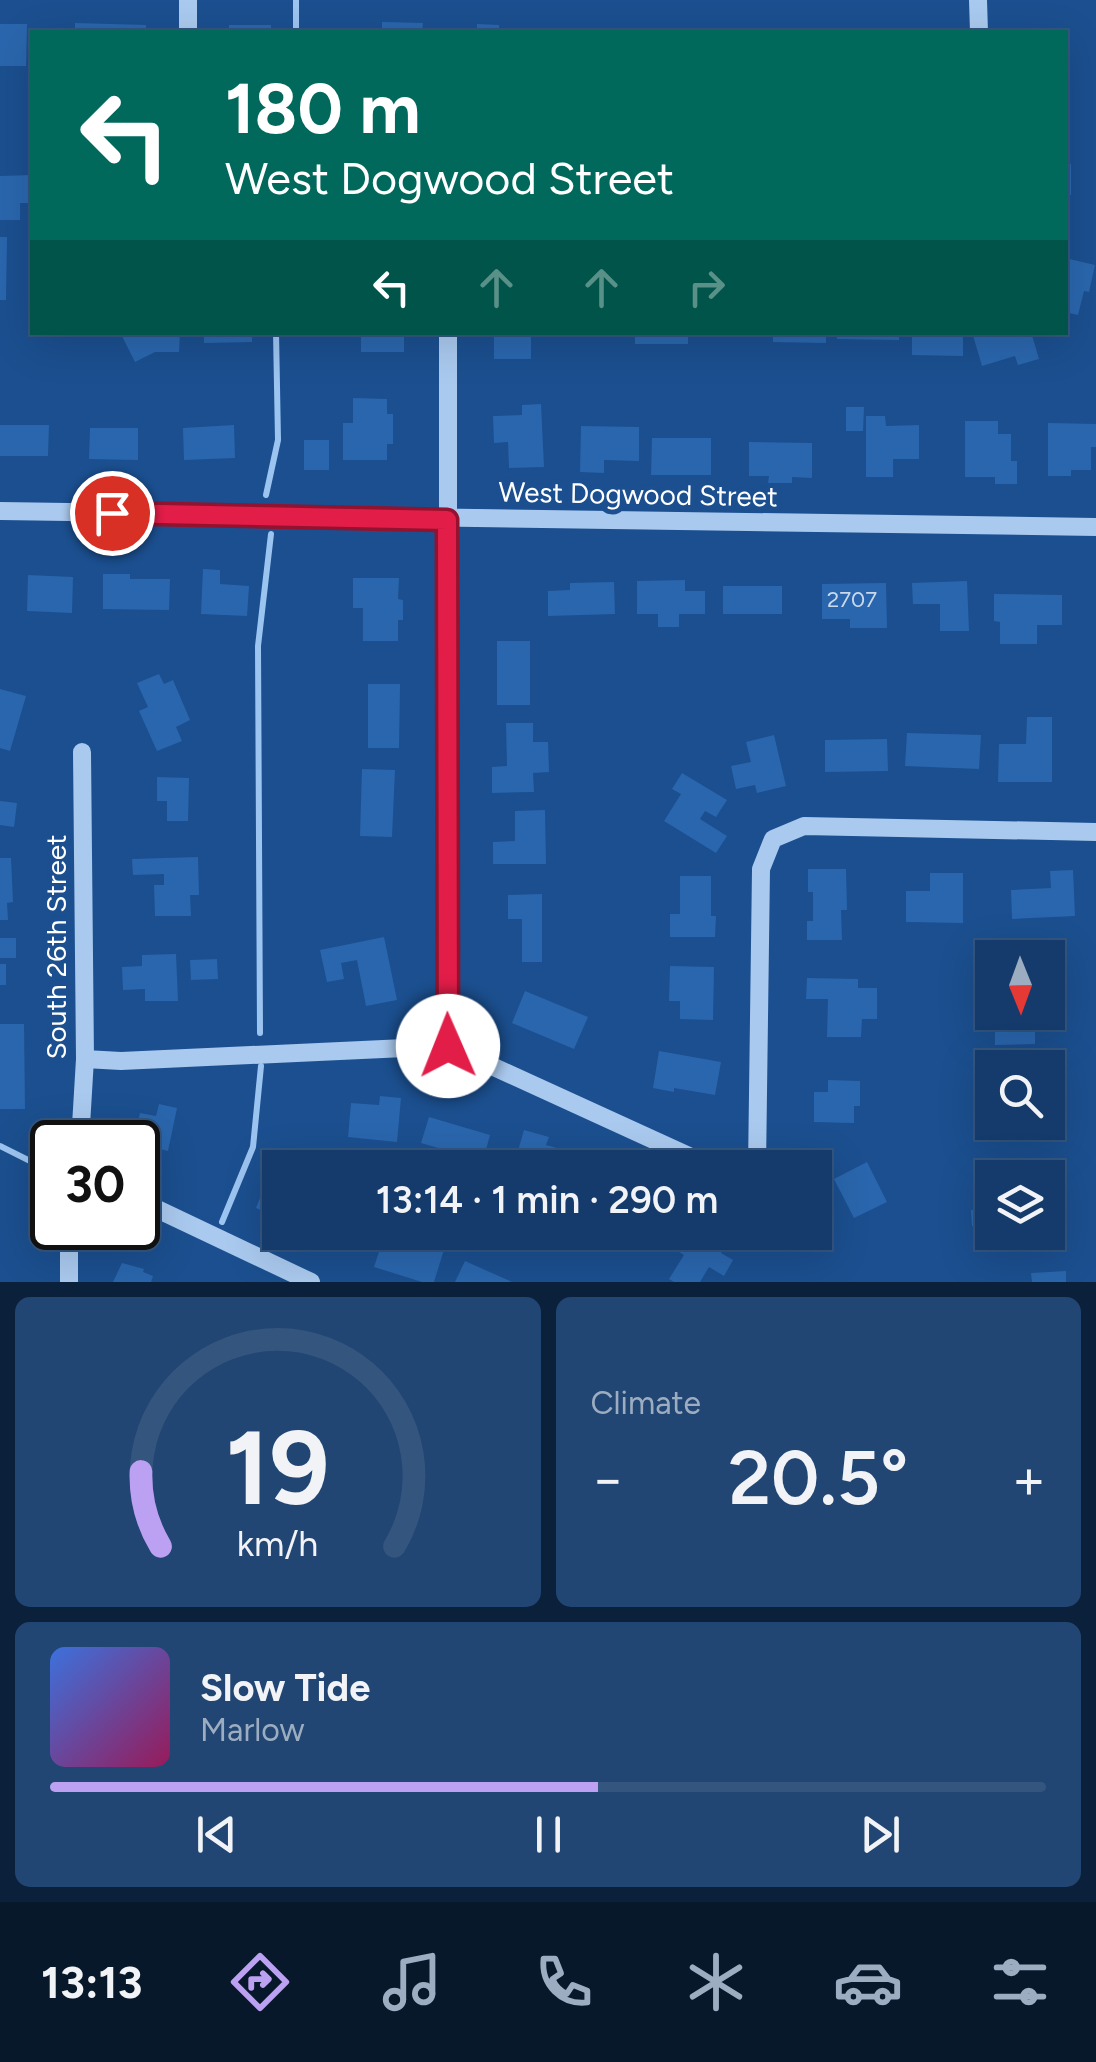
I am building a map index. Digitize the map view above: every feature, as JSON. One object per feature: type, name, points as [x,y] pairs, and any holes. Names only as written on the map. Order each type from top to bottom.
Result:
[{"type":"street","points":[[188,0],[188,30]]},
{"type":"street","points":[[978,0],[978,30]]},
{"type":"street","points":[[448,335],[448,1046]]},
{"type":"street","name":"West Dogwood Street","points":[[0,511],[1096,527]]},
{"type":"street","name":"South 26th Street","points":[[81,1120],[85,1059],[82,752]]},
{"type":"street","points":[[758,1150],[761,869],[773,839],[804,826],[1096,832]]},
{"type":"street","points":[[85,1059],[121,1061],[448,1046],[676,1150]]},
{"type":"street","points":[[160,1210],[310,1282]]},
{"type":"street","points":[[69,1282],[70,1250]]},
{"type":"building","points":[[382,22],[423,23],[422,30],[382,30]]},
{"type":"building","points":[[75,23],[146,25],[146,30],[75,30]]},
{"type":"building","points":[[0,24],[27,24],[26,66],[0,66]]},
{"type":"building","points":[[477,24],[499,25],[499,30],[477,30]]},
{"type":"building","points":[[229,25],[271,25],[271,30],[229,30]]},
{"type":"building","points":[[1068,164],[1071,164],[1068,195]]},
{"type":"building","points":[[30,175],[30,203],[20,203],[20,220],[0,220],[0,176]]},
{"type":"building","points":[[0,237],[7,237],[6,300],[0,300]]},
{"type":"building","points":[[1068,259],[1095,265],[1089,292],[1084,291],[1078,315],[1068,313]]},
{"type":"building","points":[[122,335],[180,335],[179,352],[155,352],[135,362]]},
{"type":"building","points":[[204,335],[252,335],[252,342],[204,343]]},
{"type":"building","points":[[361,335],[404,335],[404,352],[361,352]]},
{"type":"building","points":[[494,335],[531,335],[531,359],[494,359]]},
{"type":"building","points":[[635,335],[688,335],[688,344],[635,344]]},
{"type":"building","points":[[773,335],[826,335],[826,343],[773,342]]},
{"type":"building","points":[[837,335],[899,335],[899,340],[837,339]]},
{"type":"building","points":[[912,335],[963,335],[963,356],[912,355]]},
{"type":"building","points":[[973,335],[1032,335],[1039,359],[1018,365],[1015,356],[982,366]]},
{"type":"building","points":[[353,398],[387,399],[387,414],[393,414],[393,444],[387,444],[387,460],[343,460],[343,423],[353,423]]},
{"type":"building","points":[[541,404],[544,467],[509,468],[508,442],[494,443],[493,416],[522,415],[522,405]]},
{"type":"building","points":[[846,407],[864,407],[863,431],[846,431]]},
{"type":"building","points":[[866,416],[885,416],[886,426],[919,425],[919,459],[893,459],[893,477],[866,477]]},
{"type":"building","points":[[965,421],[998,421],[998,434],[1011,434],[1011,461],[1017,461],[1017,484],[995,484],[995,477],[965,477]]},
{"type":"building","points":[[1048,423],[1096,424],[1091,470],[1071,470],[1071,476],[1048,476]]},
{"type":"building","points":[[0,425],[49,425],[48,456],[0,456]]},
{"type":"building","points":[[234,425],[235,458],[184,460],[183,428]]},
{"type":"building","points":[[581,426],[639,427],[639,461],[604,460],[604,473],[580,472]]},
{"type":"building","points":[[90,428],[138,428],[138,460],[89,459]]},
{"type":"building","points":[[652,438],[711,438],[711,475],[651,475]]},
{"type":"building","points":[[304,440],[329,440],[329,470],[304,470]]},
{"type":"building","points":[[749,442],[812,443],[812,478],[792,477],[792,483],[768,483],[769,476],[749,476]]},
{"type":"building","points":[[203,569],[220,570],[220,584],[249,586],[247,616],[201,614]]},
{"type":"building","points":[[103,574],[170,579],[169,610],[103,609]]},
{"type":"building","points":[[28,575],[73,577],[72,613],[27,611]]},
{"type":"building","points":[[353,578],[399,578],[403,620],[398,620],[398,641],[363,641],[363,608],[353,608]]},
{"type":"building","points":[[685,580],[685,591],[705,591],[705,614],[679,614],[679,627],[658,627],[658,614],[637,614],[637,581]]},
{"type":"building","points":[[967,581],[969,631],[940,631],[940,604],[913,604],[912,583]]},
{"type":"building","points":[[614,582],[615,614],[548,616],[548,591],[570,590],[570,583]]},
{"type":"building","points":[[886,583],[887,628],[850,628],[850,619],[822,619],[822,584]]},
{"type":"building","points":[[723,586],[782,586],[782,614],[723,614]]},
{"type":"building","points":[[994,594],[1062,595],[1062,625],[1037,625],[1037,644],[1000,644],[1000,622],[994,621]]},
{"type":"building","points":[[497,641],[530,641],[530,705],[497,705]]},
{"type":"building","points":[[159,674],[164,684],[173,680],[190,720],[176,727],[182,741],[157,751],[139,711],[148,707],[137,683]]},
{"type":"building","points":[[368,684],[400,684],[399,748],[368,748]]},
{"type":"building","points":[[0,689],[26,696],[10,751],[0,748]]},
{"type":"building","points":[[1027,717],[1052,717],[1052,782],[998,782],[999,744],[1026,744]]},
{"type":"building","points":[[506,723],[533,723],[533,742],[548,742],[549,772],[533,773],[534,792],[492,793],[492,767],[507,766]]},
{"type":"building","points":[[907,733],[981,735],[979,769],[905,766]]},
{"type":"building","points":[[774,735],[786,786],[757,793],[755,785],[736,789],[731,766],[751,762],[746,742]]},
{"type":"building","points":[[887,739],[888,771],[825,772],[825,740]]},
{"type":"building","points":[[362,769],[395,770],[392,837],[360,836]]},
{"type":"building","points":[[682,773],[727,800],[716,817],[705,811],[700,819],[727,836],[716,853],[664,821],[681,794],[672,789]]},
{"type":"building","points":[[157,777],[189,778],[188,821],[167,821],[167,801],[157,801]]},
{"type":"building","points":[[0,801],[17,803],[14,827],[0,825]]},
{"type":"building","points":[[545,810],[546,864],[493,864],[493,842],[515,841],[515,811]]},
{"type":"building","points":[[198,857],[199,895],[190,895],[191,916],[155,916],[154,885],[164,885],[164,874],[133,875],[132,859]]},
{"type":"building","points":[[0,858],[11,858],[13,902],[7,903],[8,920],[0,920]]},
{"type":"building","points":[[808,869],[846,869],[847,910],[841,910],[842,940],[807,940],[807,921],[813,921]]},
{"type":"building","points":[[1073,870],[1075,916],[1012,919],[1011,890],[1051,888],[1050,871]]},
{"type":"building","points":[[930,873],[963,873],[963,923],[906,922],[906,891],[930,891]]},
{"type":"building","points":[[680,876],[711,876],[715,937],[670,937],[670,914],[680,914]]},
{"type":"building","points":[[542,894],[542,962],[522,962],[522,919],[508,919],[508,895]]},
{"type":"building","points":[[384,937],[397,1000],[366,1006],[357,960],[341,963],[344,979],[327,982],[320,950]]},
{"type":"building","points":[[0,938],[16,938],[16,958],[0,958]]},
{"type":"building","points":[[176,954],[178,1001],[145,1001],[145,989],[123,990],[122,967],[142,966],[142,955]]},
{"type":"building","points":[[217,959],[218,979],[191,980],[190,960]]},
{"type":"building","points":[[0,964],[6,964],[6,985],[0,985]]},
{"type":"building","points":[[670,966],[714,967],[713,1020],[680,1019],[680,1001],[669,1001]]},
{"type":"building","points":[[807,978],[858,979],[858,988],[877,988],[877,1019],[862,1019],[861,1037],[827,1037],[828,999],[806,999]]},
{"type":"building","points":[[525,991],[588,1017],[574,1049],[512,1023]]},
{"type":"building","points":[[0,1024],[24,1024],[25,1109],[0,1109]]},
{"type":"building","points":[[995,1030],[1035,1030],[1035,1044],[995,1045]]},
{"type":"building","points":[[659,1051],[721,1062],[715,1095],[653,1088]]},
{"type":"building","points":[[828,1080],[860,1081],[860,1106],[854,1106],[854,1123],[814,1122],[814,1092],[828,1092]]},
{"type":"building","points":[[380,1096],[401,1098],[397,1142],[348,1137],[351,1103],[379,1105]]},
{"type":"building","points":[[159,1104],[177,1108],[168,1151],[160,1149],[160,1120],[138,1120],[140,1113],[156,1116]]},
{"type":"building","points":[[429,1117],[490,1135],[486,1150],[445,1150],[421,1143]]},
{"type":"building","points":[[524,1130],[549,1137],[546,1145],[564,1150],[518,1150]]},
{"type":"building","points":[[867,1162],[887,1202],[854,1218],[834,1179]]},
{"type":"building","points":[[380,1250],[444,1250],[434,1282],[374,1267]]},
{"type":"building","points":[[676,1250],[723,1250],[721,1253],[733,1260],[724,1276],[709,1267],[700,1282],[674,1282],[669,1279],[684,1255]]},
{"type":"building","points":[[465,1261],[512,1282],[455,1282]]},
{"type":"building","points":[[122,1263],[144,1269],[153,1276],[151,1282],[113,1282]]},
{"type":"building","points":[[1066,1271],[1066,1282],[1032,1282],[1031,1273]]},
{"type":"waterway","points":[[296,0],[296,30]]},
{"type":"waterway","points":[[266,495],[278,440],[276,335]]},
{"type":"waterway","points":[[260,1033],[258,646],[271,534]]},
{"type":"waterway","points":[[222,1222],[253,1147],[261,1066]]},
{"type":"waterway","points":[[0,1146],[30,1161]]},
{"type":"route","points":[[112,513],[447,520],[448,1046]]}]
